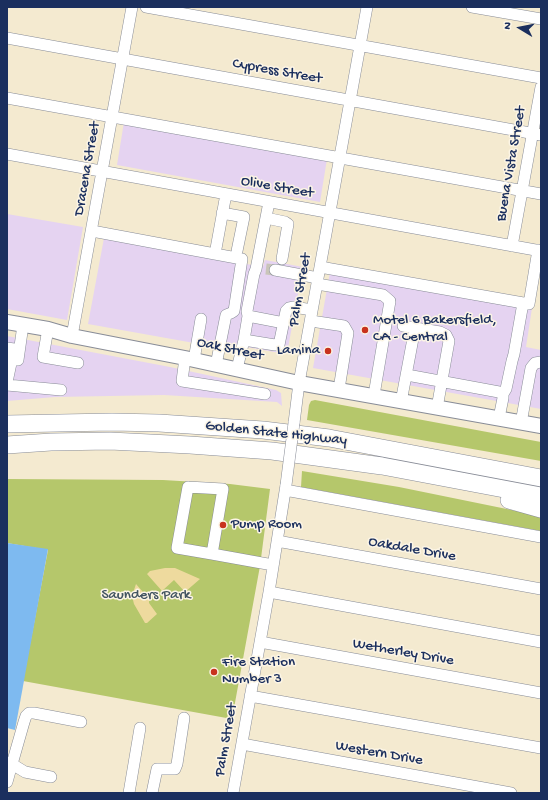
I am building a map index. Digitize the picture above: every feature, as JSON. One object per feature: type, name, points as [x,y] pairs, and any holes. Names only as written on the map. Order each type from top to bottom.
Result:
[{"type":"highway","name":"Golden State Highway","points":[[7,424],[112,422],[159,423],[263,430],[329,438],[541,478]]},
{"type":"highway","name":"Golden State Highway","points":[[7,445],[51,442],[110,441],[232,447],[348,460],[541,496]]},
{"type":"highway","points":[[421,474],[541,509]]},
{"type":"main road","name":"Oak Street","points":[[7,322],[48,329],[72,336],[190,359],[299,383],[374,395],[402,402],[541,426]]},
{"type":"street","name":"Dracena Street","points":[[72,336],[132,7]]},
{"type":"street","points":[[146,7],[541,78]]},
{"type":"street","name":"Palm Street","points":[[232,793],[278,541],[299,383],[367,7]]},
{"type":"street","points":[[472,7],[541,19]]},
{"type":"street","name":"Cypress Street","points":[[7,38],[537,134]]},
{"type":"street","name":"Buena Vista Street","points":[[512,246],[522,191],[537,134],[541,87]]},
{"type":"street","points":[[7,98],[541,194]]},
{"type":"street","name":"Olive Street","points":[[7,154],[540,251]]},
{"type":"street","points":[[214,254],[226,194]]},
{"type":"street","points":[[266,269],[266,218],[269,202]]},
{"type":"street","points":[[222,213],[244,217],[237,251]]},
{"type":"street","points":[[266,218],[288,224],[282,259]]},
{"type":"street","points":[[92,231],[242,259],[234,311],[226,314],[216,365]]},
{"type":"street","points":[[237,369],[244,340],[248,316],[247,311],[254,274],[266,269],[529,304],[540,251]]},
{"type":"street","points":[[318,276],[383,295],[390,301],[374,395]]},
{"type":"street","points":[[499,418],[503,394],[506,389],[516,347],[523,303]]},
{"type":"street","points":[[244,340],[275,346],[279,345],[286,311],[289,308],[294,307],[311,315],[344,326],[348,333],[339,389]]},
{"type":"street","points":[[248,316],[284,323]]},
{"type":"street","points":[[201,319],[190,359],[182,381],[265,394]]},
{"type":"street","points":[[12,359],[18,360],[23,324]]},
{"type":"street","points":[[403,326],[440,332],[446,335],[449,340],[437,408]]},
{"type":"street","points":[[402,402],[415,328]]},
{"type":"street","points":[[48,329],[43,357],[78,363]]},
{"type":"street","points":[[7,348],[14,350],[7,384],[61,390]]},
{"type":"street","points":[[522,423],[531,368],[535,363],[541,362]]},
{"type":"street","points":[[407,375],[503,394]]},
{"type":"street","points":[[212,554],[223,489],[188,487],[176,548],[273,565]]},
{"type":"street","points":[[285,488],[541,536]]},
{"type":"street","name":"Oakdale Drive","points":[[278,541],[541,589]]},
{"type":"street","points":[[269,592],[541,642]]},
{"type":"street","name":"Wetherley Drive","points":[[260,642],[541,693]]},
{"type":"street","points":[[250,696],[541,748]]},
{"type":"street","points":[[7,782],[9,763],[26,716],[29,713],[34,712],[81,722]]},
{"type":"street","points":[[152,793],[157,769],[175,769],[184,718]]},
{"type":"street","points":[[129,793],[140,728]]},
{"type":"street","name":"Western Drive","points":[[242,744],[511,793]]},
{"type":"street","points":[[9,763],[25,772],[51,777]]},
{"type":"shaded area","points":[[124,122],[327,159],[320,202],[117,165]]},
{"type":"shaded area","points":[[7,214],[83,227],[67,320],[7,309]]},
{"type":"shaded area","points":[[104,238],[263,267],[265,260],[303,267],[288,348],[280,353],[235,345],[233,350],[88,324]]},
{"type":"shaded area","points":[[330,272],[532,308],[526,347],[541,350],[541,409],[313,368]]},
{"type":"shaded area","points":[[7,336],[170,367],[276,390],[281,393],[282,406],[277,402],[164,395],[55,397],[7,401]]},
{"type":"green space","points":[[315,400],[541,442],[541,461],[307,420],[309,405],[311,401]]},
{"type":"green space","points":[[302,471],[399,487],[541,516],[541,531],[301,487]]},
{"type":"green space","name":"Saunders Park","points":[[7,479],[163,480],[230,484],[270,489],[260,566],[232,719],[23,681],[48,550],[7,543]]},
{"type":"sand","points":[[175,568],[200,579],[185,592],[174,580],[162,591],[147,574],[150,571]]},
{"type":"sand","points":[[136,584],[149,599],[149,603],[157,614],[147,623],[145,623],[134,604],[132,596]]},
{"type":"water","points":[[7,543],[48,549],[15,730],[7,728]]},
{"type":"tunnel","points":[[266,269],[275,270]]},
{"type":"place","name":"Motel 6 Bakersfield, CA - Central","points":[[365,330]]},
{"type":"place","name":"Lamina","points":[[328,351]]},
{"type":"place","name":"Pump Room","points":[[223,525]]},
{"type":"place","name":"Fire Station Number 3","points":[[214,672]]}]
